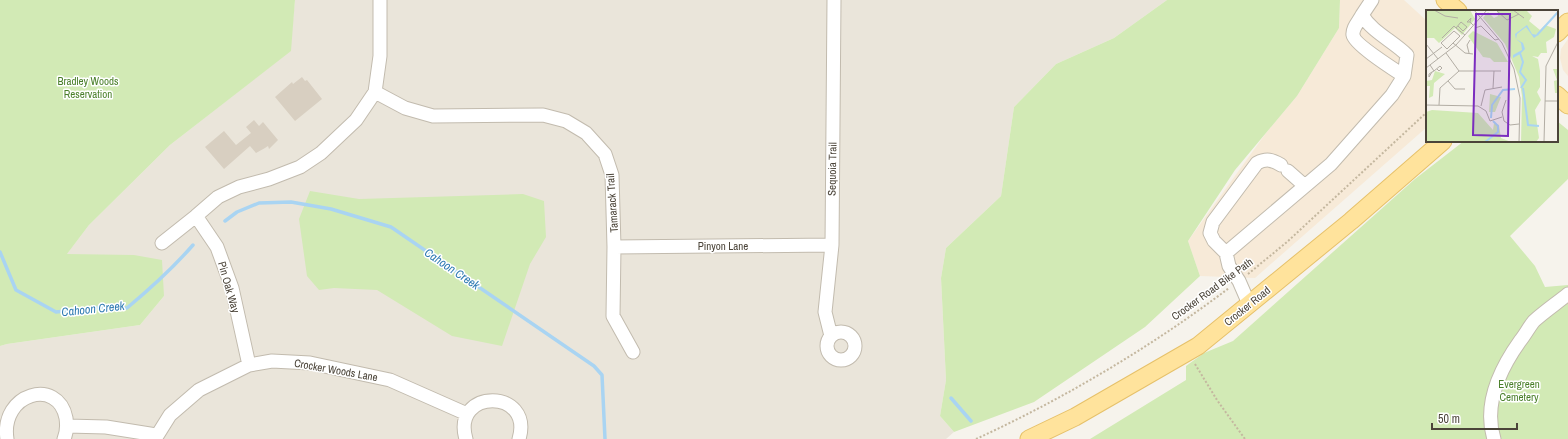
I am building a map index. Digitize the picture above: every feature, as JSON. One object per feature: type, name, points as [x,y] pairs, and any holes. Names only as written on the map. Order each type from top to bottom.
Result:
[{"type":"main road","points":[[1445,0],[1457,10]]},
{"type":"main road","points":[[1558,32],[1568,22]]},
{"type":"main road","points":[[1558,97],[1568,105]]},
{"type":"main road","name":"Crocker Road","points":[[1029,439],[1075,417],[1198,346],[1351,221],[1442,142]]},
{"type":"street","points":[[162,243],[218,197],[239,187],[269,179],[300,168],[321,153],[356,120],[375,92],[380,56],[380,0]]},
{"type":"street","name":"Sequoia Trail","points":[[831,336],[825,312],[832,245],[834,0]]},
{"type":"street","points":[[1372,0],[1354,28],[1354,37],[1363,47],[1404,76]]},
{"type":"street","points":[[1226,253],[1331,164],[1392,95],[1404,76],[1407,55],[1366,22],[1362,15]]},
{"type":"street","name":"Tamarack Trail","points":[[375,92],[405,108],[433,116],[543,115],[566,121],[586,133],[605,154],[612,175],[614,247],[613,316],[633,352]]},
{"type":"street","points":[[1249,304],[1239,280],[1229,266],[1226,253],[1214,241],[1210,233],[1213,222],[1257,163],[1264,159],[1272,160],[1305,186]]},
{"type":"street","name":"Pin Oak Way","points":[[196,216],[217,245],[232,288],[249,365]]},
{"type":"street","name":"Pinyon Lane","points":[[614,247],[832,245]]},
{"type":"street","points":[[1494,439],[1490,428],[1492,401],[1498,378],[1511,354],[1533,322],[1568,294]]},
{"type":"street","name":"Crocker Woods Lane","points":[[155,437],[170,415],[199,390],[249,365],[272,361],[310,363],[390,380],[467,414]]},
{"type":"street","points":[[7,439],[4,432],[4,422],[7,412],[13,403],[22,397],[32,394],[42,395],[52,399],[60,406],[65,415],[67,426],[64,439]]},
{"type":"street","points":[[466,439],[464,423],[467,414],[482,402],[492,400],[501,401],[510,406],[517,413],[521,422],[519,439]]},
{"type":"street","points":[[67,426],[106,428],[155,437]]},
{"type":"path","name":"Crocker Road Bike Path","points":[[976,439],[1025,416],[1085,383],[1177,325],[1239,280],[1287,242],[1426,113]]},
{"type":"path","points":[[1195,364],[1217,400],[1245,439]]},
{"type":"shaded area","points":[[295,0],[1167,0],[1114,38],[1056,64],[1014,107],[1001,196],[946,248],[941,278],[946,380],[940,416],[954,432],[946,439],[0,439],[0,346],[140,325],[164,296],[134,255],[66,255],[89,225],[170,145],[290,51]]},
{"type":"shaded area","points":[[1340,0],[1404,0],[1426,20],[1426,128],[1255,278],[1200,276],[1188,241],[1266,133],[1297,96],[1339,28]]},
{"type":"shaded area","points":[[1568,39],[1568,76],[1563,70],[1560,58],[1561,49]]},
{"type":"green space","name":"Bradley Woods Reservation","points":[[0,0],[295,0],[291,51],[170,145],[89,225],[67,254],[134,255],[162,260],[164,296],[140,325],[0,346]]},
{"type":"green space","points":[[1167,0],[1340,0],[1339,28],[1297,96],[1235,170],[1188,241],[1200,276],[1145,327],[1034,402],[954,432],[940,416],[946,380],[941,278],[946,248],[1001,196],[1014,107],[1056,64],[1114,38]]},
{"type":"green space","name":"Evergreen Cemetery","points":[[1558,122],[1568,130],[1568,179],[1510,236],[1535,266],[1545,287],[1568,285],[1568,439],[1090,439],[1186,380],[1186,366],[1204,353],[1233,341],[1415,179],[1463,142],[1558,142]]},
{"type":"green space","points":[[310,191],[359,199],[523,194],[544,201],[546,237],[530,264],[502,346],[452,336],[377,290],[334,288],[319,290],[307,276],[299,219]]},
{"type":"building","points":[[302,77],[305,81],[307,80],[322,99],[295,121],[275,97],[292,82],[293,84]]},
{"type":"building","points":[[254,120],[259,126],[263,122],[278,140],[269,149],[268,146],[256,153],[250,146],[224,169],[205,147],[224,131],[236,145],[251,133],[246,127]]},
{"type":"waterway","name":"Cahoon Creek","points":[[225,221],[237,212],[259,203],[291,202],[331,209],[391,227],[594,366],[602,375],[605,439]]},
{"type":"waterway","name":"Cahoon Creek","points":[[0,252],[16,290],[56,312],[103,307],[127,308],[162,278],[193,245]]},
{"type":"waterway","points":[[951,398],[971,421]]}]
